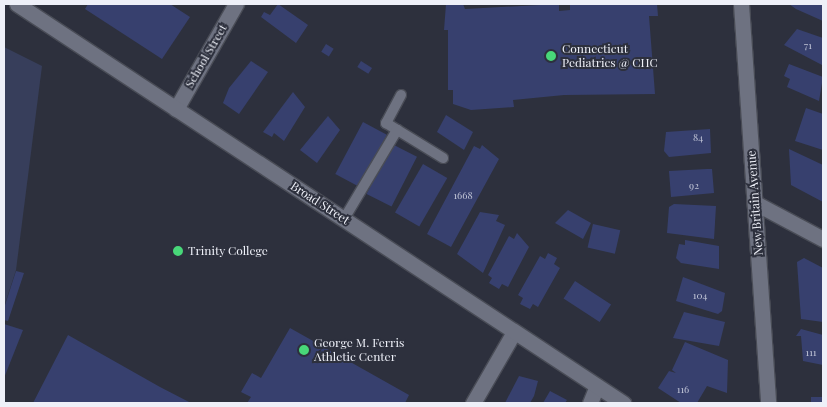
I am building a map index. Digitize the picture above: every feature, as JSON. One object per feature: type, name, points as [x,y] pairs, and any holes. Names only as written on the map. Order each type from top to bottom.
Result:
[{"type":"main road","name":"Broad Street","points":[[17,4],[622,403]]},
{"type":"main road","name":"School Street","points":[[176,109],[236,4]]},
{"type":"main road","name":"New Britain Avenue","points":[[741,4],[756,203],[768,403]]},
{"type":"main road","points":[[756,203],[823,239]]},
{"type":"main road","points":[[473,403],[514,332]]},
{"type":"main road","points":[[590,403],[597,386]]},
{"type":"lane","points":[[401,95],[386,123],[443,158]]},
{"type":"lane","points":[[344,219],[397,130]]},
{"type":"shaded area","points":[[4,47],[42,66],[16,270],[4,307]]},
{"type":"building","points":[[88,4],[170,4],[190,17],[162,59],[85,9]]},
{"type":"building","points":[[278,4],[308,25],[296,43],[261,17],[264,12],[270,15]]},
{"type":"building","name":"Connecticut Pediatrics @ CHC","points":[[446,4],[463,4],[465,9],[559,4],[559,11],[570,10],[570,4],[657,4],[658,16],[649,16],[655,94],[564,95],[513,100],[514,107],[471,110],[453,104],[453,90],[448,90],[448,30],[444,30]]},
{"type":"building","points":[[789,4],[823,4],[823,21],[796,9]]},
{"type":"building","points":[[797,29],[823,38],[822,65],[784,45]]},
{"type":"building","points":[[326,44],[334,49],[329,56],[321,52]]},
{"type":"building","points":[[251,61],[268,72],[239,114],[223,103],[229,88]]},
{"type":"building","points":[[361,61],[372,68],[368,74],[357,67]]},
{"type":"building","points":[[789,64],[823,77],[819,101],[787,87],[790,79],[784,76]]},
{"type":"building","points":[[293,92],[305,107],[284,141],[274,133],[272,137],[263,132]]},
{"type":"building","points":[[806,108],[823,114],[823,150],[795,141]]},
{"type":"building","points":[[446,115],[473,132],[464,150],[437,132]]},
{"type":"building","points":[[328,116],[340,130],[317,163],[300,150]]},
{"type":"building","points":[[363,122],[387,135],[359,187],[335,174]]},
{"type":"building","points":[[710,129],[711,153],[669,157],[664,151],[666,132]]},
{"type":"building","points":[[392,144],[417,157],[392,207],[367,194]]},
{"type":"building","points":[[482,145],[499,159],[451,247],[427,234],[474,146],[480,149]]},
{"type":"building","points":[[789,149],[823,165],[823,202],[791,185]]},
{"type":"building","points":[[423,164],[447,178],[419,226],[395,212]]},
{"type":"building","points":[[712,169],[714,193],[671,197],[669,171]]},
{"type":"building","points":[[674,204],[716,206],[714,239],[667,233],[669,207]]},
{"type":"building","points":[[568,210],[591,223],[583,239],[555,223]]},
{"type":"building","points":[[480,212],[499,215],[496,221],[505,225],[483,273],[457,254]]},
{"type":"building","points":[[593,224],[620,230],[615,254],[588,247]]},
{"type":"building","points":[[517,233],[529,247],[508,287],[502,284],[499,289],[489,283],[492,278],[488,275],[509,236],[514,239]]},
{"type":"building","points":[[685,240],[719,246],[719,269],[681,263],[676,258],[679,244],[685,245]]},
{"type":"building","points":[[548,253],[557,258],[554,264],[560,268],[538,307],[533,304],[530,309],[520,304],[523,298],[518,295],[540,256],[545,259]]},
{"type":"building","points":[[804,258],[823,268],[823,322],[801,319],[797,262]]},
{"type":"building","points":[[16,271],[24,273],[8,321],[4,320],[4,308]]},
{"type":"building","points":[[683,277],[725,293],[722,311],[718,314],[676,301]]},
{"type":"building","points":[[575,281],[611,304],[600,322],[564,299]]},
{"type":"building","points":[[684,312],[725,322],[719,346],[673,338]]},
{"type":"building","points":[[4,324],[23,330],[4,378]]},
{"type":"building","name":"George M. Ferris Athletic Center","points":[[290,328],[409,395],[405,403],[247,403],[251,397],[241,392],[252,373],[261,378]]},
{"type":"building","points":[[801,329],[823,335],[823,365],[803,361],[801,336],[796,336]]},
{"type":"building","points":[[68,335],[160,387],[191,403],[33,403]]},
{"type":"building","points":[[685,342],[728,360],[727,393],[707,386],[697,403],[681,403],[658,388],[669,371],[676,373],[672,370]]},
{"type":"building","points":[[519,376],[538,381],[534,396],[530,403],[505,403]]},
{"type":"building","points":[[550,391],[567,400],[565,403],[543,403]]},
{"type":"building","points":[[811,397],[823,397],[823,403],[811,403]]},
{"type":"place","name":"Connecticut Pediatrics @ CHC","points":[[551,56]]},
{"type":"place","name":"Trinity College","points":[[178,251]]},
{"type":"place","name":"George M. Ferris Athletic Center","points":[[304,350]]}]
